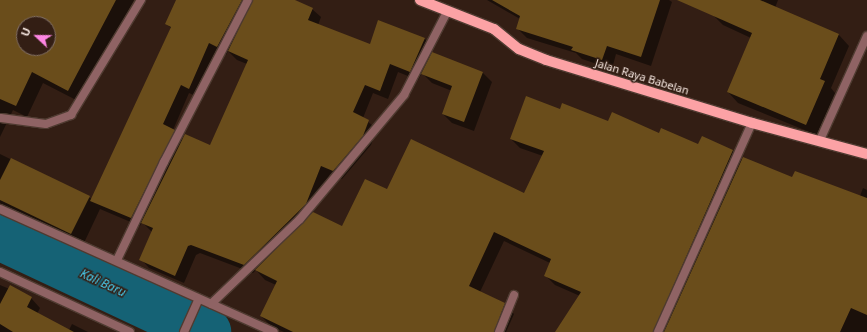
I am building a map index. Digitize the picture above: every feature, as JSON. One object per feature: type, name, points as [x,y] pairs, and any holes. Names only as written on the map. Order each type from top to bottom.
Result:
[{"type":"main road","name":"Jalan Raya Babelan","points":[[420,0],[447,12],[494,29],[519,49],[546,60],[752,123],[820,140],[867,154]]},
{"type":"street","points":[[2,118],[46,124],[71,115],[141,0]]},
{"type":"street","points":[[117,260],[164,162],[248,0]]},
{"type":"street","points":[[211,304],[300,219],[404,95],[447,12]]},
{"type":"street","points":[[820,140],[867,36]]},
{"type":"street","points":[[658,332],[752,123]]},
{"type":"street","points":[[0,209],[117,260],[199,301],[211,304],[274,332]]},
{"type":"street","points":[[0,272],[130,332]]},
{"type":"street","points":[[499,332],[514,295]]},
{"type":"street","points":[[184,332],[199,301]]},
{"type":"building","points":[[0,0],[116,0],[68,91],[32,72],[16,106],[0,99]]},
{"type":"building","points":[[176,0],[242,0],[217,47],[209,43],[189,89],[181,85],[163,124],[175,130],[131,218],[90,201],[171,27],[165,24]]},
{"type":"building","points":[[253,0],[295,0],[313,8],[308,20],[370,44],[378,20],[425,38],[410,72],[390,64],[380,91],[365,85],[353,112],[369,120],[363,136],[333,171],[321,166],[306,204],[244,265],[191,245],[188,246],[175,276],[139,260],[153,228],[141,223],[185,134],[210,145],[248,60],[228,51]]},
{"type":"building","points":[[492,0],[660,0],[641,57],[607,46],[602,60],[571,50],[573,47],[516,29],[520,16]]},
{"type":"building","points":[[677,0],[760,0],[839,34],[820,79],[825,81],[806,125],[727,92],[752,33]]},
{"type":"building","points":[[432,52],[483,72],[464,122],[442,114],[452,86],[421,74]]},
{"type":"building","points":[[526,96],[560,109],[562,103],[608,121],[612,112],[659,133],[661,128],[698,144],[702,136],[733,150],[653,332],[555,332],[581,292],[544,276],[551,259],[494,232],[469,286],[505,303],[494,332],[293,332],[260,316],[277,281],[255,270],[313,212],[342,226],[365,179],[387,189],[411,139],[524,193],[544,151],[510,139]]},
{"type":"building","points":[[743,157],[792,177],[795,171],[867,198],[867,315],[851,308],[840,332],[664,332]]},
{"type":"building","points":[[11,158],[90,196],[71,234],[0,200],[0,180]]},
{"type":"building","points":[[10,285],[32,297],[27,307],[74,332],[13,332],[0,324],[0,304]]},
{"type":"waterway","name":"Kali Baru","points":[[0,235],[206,332]]}]
